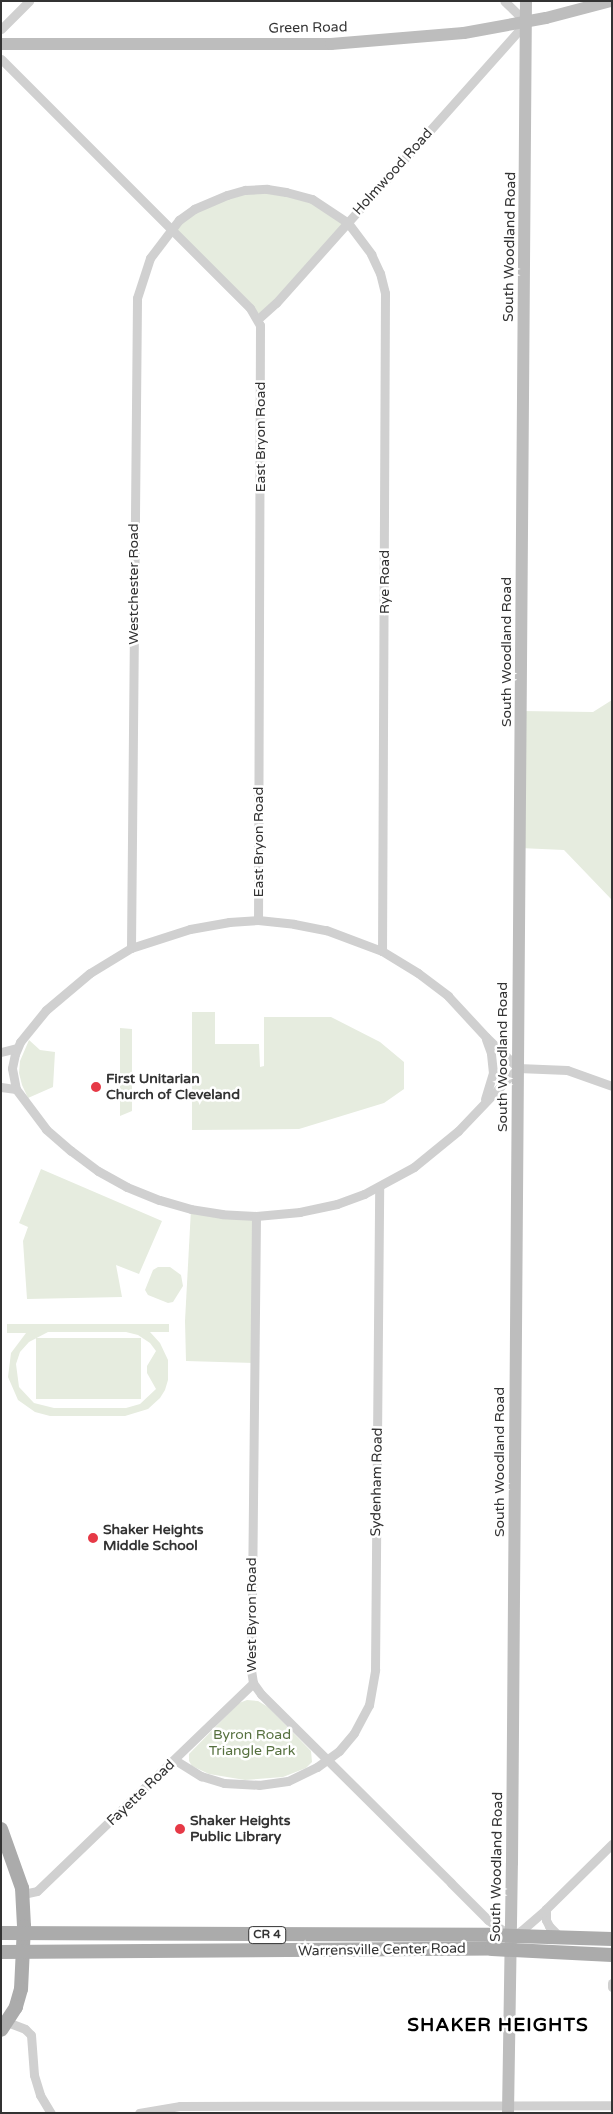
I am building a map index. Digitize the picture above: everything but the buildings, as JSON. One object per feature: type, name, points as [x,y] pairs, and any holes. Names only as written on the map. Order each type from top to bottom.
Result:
[{"type":"main road","points":[[1,1829],[23,1894],[24,1934],[21,1989],[16,2007],[4,2026]]},
{"type":"main road","name":"Warrensville Center Road","points":[[1,1933],[511,1943],[612,1955]]},
{"type":"main road","name":"Warrensville Center Road","points":[[1,1952],[511,1943],[561,1937],[612,1939]]},
{"type":"street","points":[[1,29],[29,1]]},
{"type":"street","points":[[504,1],[526,22]]},
{"type":"street","name":"South Woodland Road","points":[[508,2109],[511,1943],[526,1]]},
{"type":"street","name":"Green Road","points":[[1,44],[331,44],[464,33],[526,22],[610,1]]},
{"type":"street","name":"Holmwood Road","points":[[258,319],[276,303],[526,22]]},
{"type":"street","points":[[1,59],[171,228],[250,308],[258,319]]},
{"type":"street","name":"Rye Road","points":[[171,228],[186,214],[203,204],[227,194],[255,189],[276,190],[304,196],[328,208],[348,223],[365,244],[375,262],[383,283],[386,303],[382,951]]},
{"type":"street","name":"Westchester Road","points":[[131,948],[136,309],[142,279],[150,258],[171,228]]},
{"type":"street","name":"East Bryon Road","points":[[258,319],[261,338],[258,920]]},
{"type":"street","points":[[518,1068],[448,1141],[414,1167],[379,1188],[323,1208],[256,1216],[222,1214],[191,1209],[127,1187],[71,1151],[35,1117],[16,1089],[12,1068],[17,1048],[39,1018],[66,992],[104,963],[131,948],[190,928],[258,920],[326,930],[382,951],[418,973],[443,992],[463,1010],[486,1037],[518,1068],[567,1070],[612,1086]]},
{"type":"street","points":[[484,1102],[492,1073],[491,1053],[486,1037]]},
{"type":"street","points":[[1,1052],[17,1048]]},
{"type":"street","points":[[1,1087],[16,1089]]},
{"type":"street","name":"Sydenham Road","points":[[175,1760],[201,1776],[224,1783],[247,1786],[288,1781],[328,1760],[348,1742],[360,1725],[369,1704],[374,1684],[379,1188]]},
{"type":"street","name":"West Byron Road","points":[[256,1216],[251,1670],[253,1683],[261,1694],[511,1943]]},
{"type":"street","name":"Fayette Road","points":[[23,1894],[37,1891],[253,1683]]},
{"type":"street","points":[[511,1943],[521,1931],[612,1844]]},
{"type":"street","points":[[546,1909],[546,1920],[549,1926],[561,1937]]},
{"type":"street","points":[[4,2026],[25,2029],[31,2035],[34,2075],[40,2095],[50,2113]]},
{"type":"street","points":[[139,2113],[180,2106],[508,2109],[612,2105]]},
{"type":"green space","points":[[245,190],[303,196],[348,223],[258,319],[171,228],[179,220]]},
{"type":"green space","points":[[612,700],[612,900],[564,850],[520,848],[521,711],[593,712]]},
{"type":"green space","points":[[192,1012],[215,1012],[215,1044],[259,1044],[260,1067],[264,1066],[264,1017],[331,1017],[380,1042],[404,1062],[404,1089],[384,1103],[299,1129],[192,1130]]},
{"type":"green space","points":[[120,1028],[132,1029],[132,1111],[120,1116]]},
{"type":"green space","points":[[29,1040],[40,1050],[55,1052],[53,1087],[28,1098],[19,1073],[20,1061]]},
{"type":"green space","points":[[41,1169],[162,1221],[139,1274],[116,1265],[122,1297],[27,1299],[23,1241],[28,1227],[19,1223]]},
{"type":"green space","points":[[191,1209],[256,1216],[254,1363],[186,1361],[185,1321]]},
{"type":"green space","points":[[158,1267],[170,1267],[181,1275],[183,1286],[173,1302],[168,1303],[148,1295],[145,1290],[153,1270]]},
{"type":"green space","points":[[7,1324],[169,1324],[169,1332],[150,1332],[160,1343],[168,1360],[168,1380],[165,1390],[160,1398],[148,1409],[125,1416],[50,1416],[35,1412],[18,1400],[8,1377],[11,1353],[26,1333],[7,1333]],"holes":[[[48,1332],[126,1332],[138,1335],[150,1343],[156,1351],[147,1366],[147,1373],[156,1389],[140,1404],[126,1408],[54,1408],[34,1403],[19,1387],[16,1364],[20,1352],[29,1342]]]},
{"type":"green space","points":[[36,1338],[141,1338],[141,1399],[36,1399]]},
{"type":"green space","name":"Byron Road Triangle Park","points":[[247,1700],[258,1701],[268,1707],[311,1751],[312,1762],[306,1768],[283,1777],[245,1780],[209,1774],[192,1766],[189,1761],[189,1754],[239,1703]]},
{"type":"place","name":"First Unitarian Church of Cleveland","points":[[96,1087]]},
{"type":"place","name":"Shaker Heights Middle School","points":[[93,1538]]},
{"type":"place","name":"Shaker Heights Public Library","points":[[180,1829]]},
{"type":"district","name":"SHAKER HEIGHTS","points":[[498,2026]]}]
